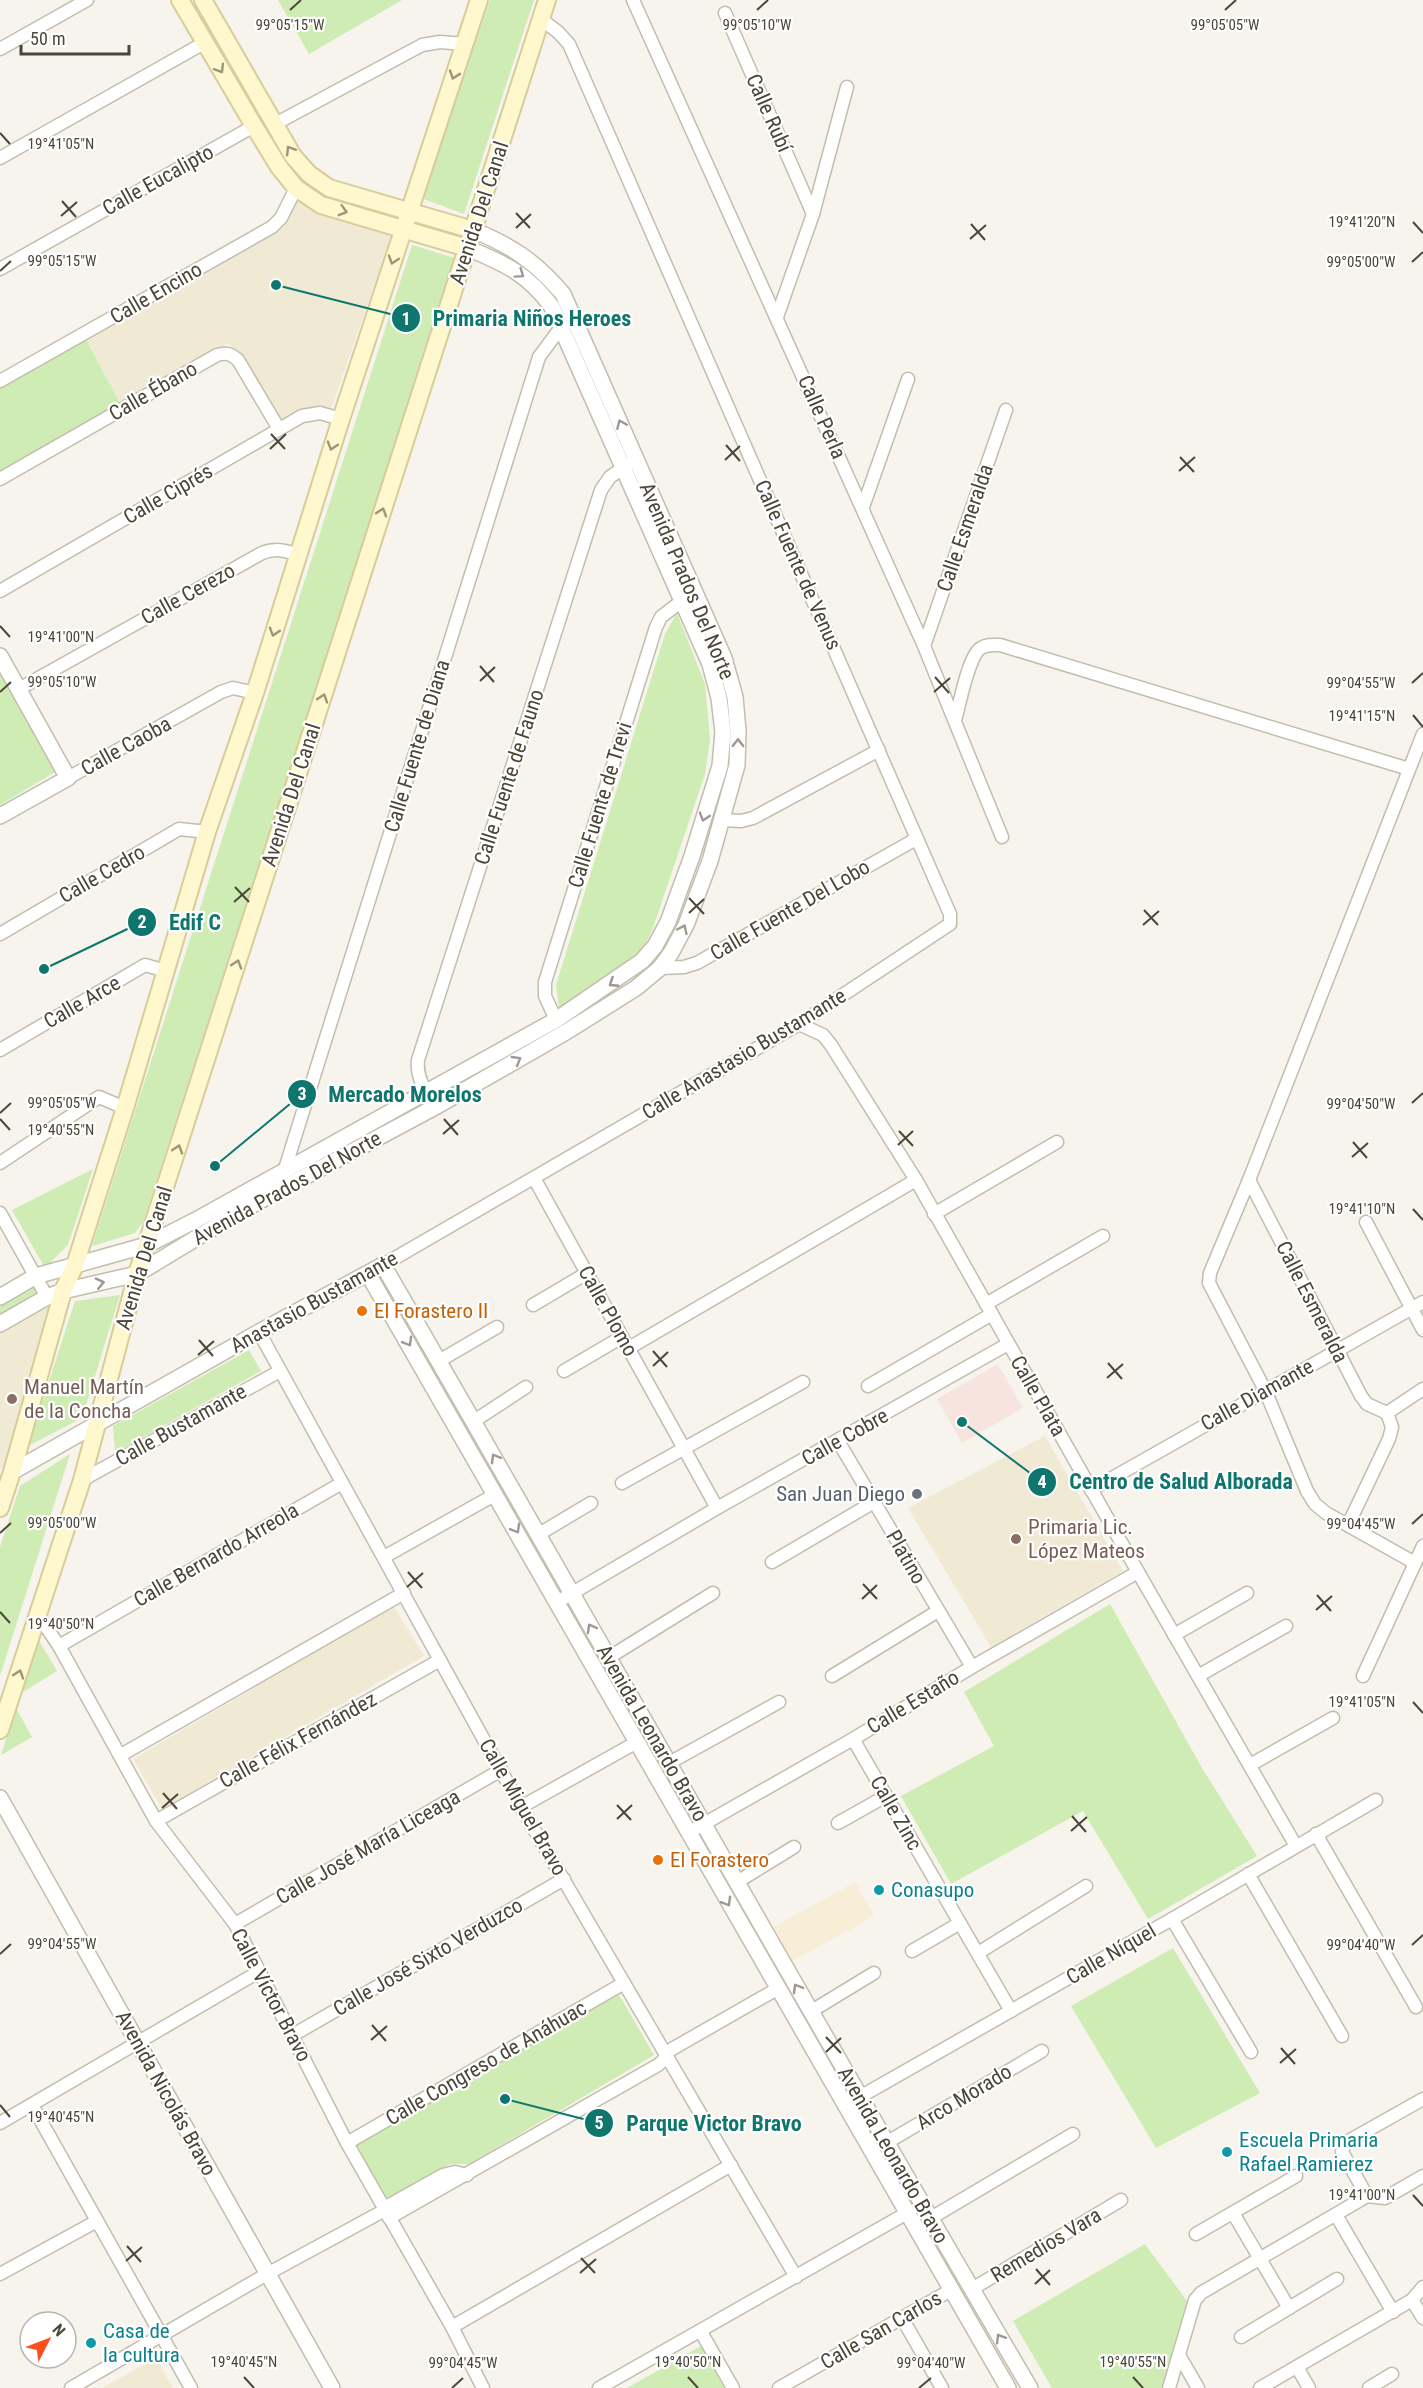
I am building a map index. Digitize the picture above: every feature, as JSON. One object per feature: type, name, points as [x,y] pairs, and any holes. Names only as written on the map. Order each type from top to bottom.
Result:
[{"type":"main road","points":[[180,0],[279,167],[296,188],[321,205],[467,248]]},
{"type":"main road","name":"Avenida Prados Del Norte","points":[[203,0],[293,156],[309,174],[329,188],[473,230]]},
{"type":"main road","points":[[0,1508],[6,1475],[63,1291],[75,1265],[125,1108],[207,832],[255,693],[340,419],[479,0]]},
{"type":"main road","name":"Avenida Del Canal","points":[[0,1730],[82,1480],[137,1274],[547,0]]},
{"type":"street","points":[[0,49],[87,0]]},
{"type":"street","name":"Calle Perla","points":[[633,0],[863,507],[924,646],[1002,837]]},
{"type":"street","name":"Calle Rubí","points":[[724,13],[813,214]]},
{"type":"street","name":"Calle Fuente de Venus","points":[[541,19],[569,44],[879,750],[950,914],[950,924]]},
{"type":"street","points":[[275,124],[422,45],[440,42],[464,44]]},
{"type":"street","points":[[0,158],[204,43]]},
{"type":"street","points":[[777,317],[813,214],[847,87]]},
{"type":"street","name":"Calle Eucalipto","points":[[0,269],[254,126]]},
{"type":"street","name":"Calle Encino","points":[[0,381],[272,227],[281,218],[296,188]]},
{"type":"street","name":"Avenida Prados Del Norte","points":[[0,1324],[47,1297],[63,1291],[137,1274],[241,1211],[437,1106],[576,1026],[636,988],[660,968],[686,925],[710,861],[737,765],[738,731],[735,697],[724,658],[630,463],[563,294],[546,274],[525,256],[501,241],[473,230]]},
{"type":"street","points":[[0,1297],[36,1276],[147,1245],[284,1172],[556,1020],[642,961],[655,946],[668,922],[692,856],[720,766],[723,732],[719,698],[710,664],[630,463],[552,307],[538,288],[517,271],[467,248]]},
{"type":"street","name":"Calle Fuente de Diana","points":[[284,1172],[539,357],[562,326]]},
{"type":"street","name":"Calle Ébano","points":[[0,479],[217,355],[225,353],[238,360],[279,429]]},
{"type":"street","points":[[863,507],[908,379]]},
{"type":"street","name":"Calle Esmeralda","points":[[924,646],[1006,410]]},
{"type":"street","name":"Calle Ciprés","points":[[0,591],[279,429],[310,414],[320,413],[340,419]]},
{"type":"street","name":"Calle Fuente de Fauno","points":[[437,1106],[426,1091],[417,1071],[422,1049],[601,490],[610,477],[630,463]]},
{"type":"street","name":"Calle Cerezo","points":[[19,689],[262,553],[273,549],[283,549],[298,555]]},
{"type":"street","name":"Calle Fuente de Trevi","points":[[556,1020],[545,996],[545,982],[656,627],[661,617],[683,600]]},
{"type":"street","points":[[955,720],[973,657],[980,648],[990,644],[1000,645],[1409,769]]},
{"type":"street","points":[[0,656],[68,778]]},
{"type":"street","name":"Calle Caoba","points":[[0,816],[221,692],[233,688],[255,693]]},
{"type":"street","points":[[1415,1563],[1315,1504],[1307,1491],[1265,1390],[1209,1284],[1210,1273],[1249,1180],[1423,734]]},
{"type":"street","points":[[722,820],[741,821],[753,818],[879,750]]},
{"type":"street","name":"Calle Cedro","points":[[0,934],[179,829],[207,832]]},
{"type":"street","name":"Calle Fuente Del Lobo","points":[[660,968],[684,967],[697,963],[916,839]]},
{"type":"street","points":[[692,856],[710,861]]},
{"type":"street","name":"Calle Anastasio Bustamante","points":[[534,1178],[799,1024],[950,924]]},
{"type":"street","name":"Calle Arce","points":[[0,1050],[145,964],[166,971]]},
{"type":"street","name":"Calle Plata","points":[[799,1024],[823,1035],[831,1045],[916,1180],[1137,1572],[1296,1846]]},
{"type":"street","points":[[0,1163],[99,1097],[125,1108]]},
{"type":"street","points":[[934,1214],[1057,1142]]},
{"type":"street","name":"Anastasio Bustamante","points":[[6,1475],[259,1332],[368,1274],[534,1178]]},
{"type":"street","name":"Calle Plomo","points":[[534,1178],[717,1508]]},
{"type":"street","points":[[564,1371],[625,1342],[916,1180]]},
{"type":"street","name":"Calle Esmeralda","points":[[1249,1180],[1361,1396],[1368,1404],[1387,1413]]},
{"type":"street","points":[[0,1213],[47,1297]]},
{"type":"street","points":[[1366,1222],[1423,1330]]},
{"type":"street","points":[[868,1386],[1103,1236]]},
{"type":"street","name":"Avenida Leonardo Bravo","points":[[383,1265],[539,1534],[810,2012],[1030,2388]]},
{"type":"street","points":[[533,1305],[587,1273]]},
{"type":"street","name":"Avenida Leonardo Bravo","points":[[368,1274],[1008,2388]]},
{"type":"street","name":"Calle Diamante","points":[[1092,1490],[1423,1302]]},
{"type":"street","points":[[440,1362],[497,1327]]},
{"type":"street","name":"Calle Miguel Bravo","points":[[259,1332],[522,1807],[796,2277]]},
{"type":"street","name":"Calle Cobre","points":[[558,1602],[717,1508],[1008,1344]]},
{"type":"street","name":"Calle Bustamante","points":[[82,1480],[280,1371]]},
{"type":"street","points":[[622,1484],[803,1382]]},
{"type":"street","points":[[474,1421],[526,1387]]},
{"type":"street","points":[[1348,1525],[1389,1439],[1392,1427],[1387,1413],[1423,1389]]},
{"type":"street","name":"Platino","points":[[838,1441],[972,1666]]},
{"type":"street","name":"Calle Bernardo Arreola","points":[[59,1646],[342,1483]]},
{"type":"street","points":[[384,1557],[496,1494]]},
{"type":"street","points":[[772,1562],[873,1502]]},
{"type":"street","points":[[539,1534],[591,1503]]},
{"type":"street","points":[[1363,1676],[1423,1546]]},
{"type":"street","name":"Calle Estaño","points":[[688,1833],[1137,1572]]},
{"type":"street","points":[[121,1755],[404,1593]]},
{"type":"street","points":[[608,1658],[713,1593]]},
{"type":"street","points":[[1174,1635],[1246,1593]]},
{"type":"street","points":[[832,1676],[938,1611]]},
{"type":"street","name":"Calle Víctor Bravo","points":[[38,1615],[59,1646],[156,1821],[235,1924],[347,2143],[452,2327],[483,2388]]},
{"type":"street","points":[[1198,1676],[1286,1626]]},
{"type":"street","name":"Calle Félix Fernández","points":[[156,1821],[440,1660]]},
{"type":"street","points":[[669,1763],[779,1702]]},
{"type":"street","points":[[1250,1766],[1333,1718]]},
{"type":"street","name":"Calle Zinc","points":[[853,1739],[1011,2011]]},
{"type":"street","points":[[522,1807],[637,1742]]},
{"type":"street","name":"Calle José María Liceaga","points":[[235,1924],[501,1770]]},
{"type":"street","points":[[838,1823],[886,1796]]},
{"type":"street","name":"Avenida Nicolás Bravo","points":[[0,1798],[332,2388]]},
{"type":"street","name":"Calle Níquel","points":[[844,2106],[1376,1800]]},
{"type":"street","points":[[1316,1834],[1416,2007]]},
{"type":"street","points":[[737,1882],[794,1847]]},
{"type":"street","points":[[1248,1874],[1342,2036]]},
{"type":"street","name":"Calle José Sixto Verduzco","points":[[293,2035],[564,1879]]},
{"type":"street","points":[[978,1953],[1086,1886]]},
{"type":"street","points":[[1172,1919],[1251,2052]]},
{"type":"street","points":[[912,1951],[960,1923]]},
{"type":"street","points":[[0,2123],[260,1971]]},
{"type":"street","points":[[810,2012],[874,1973]]},
{"type":"street","name":"Calle Congreso de Anáhuac","points":[[347,2143],[624,1983]]},
{"type":"street","points":[[71,2388],[267,2274],[386,2212],[444,2175],[455,2172],[462,2177],[658,2066],[666,2055],[777,1989]]},
{"type":"street","name":"Arco Morado","points":[[886,2143],[1042,2051]]},
{"type":"street","points":[[1367,2196],[1342,2152],[1345,2143],[1423,2099]]},
{"type":"street","points":[[32,2105],[191,2388]]},
{"type":"street","points":[[931,2218],[1073,2134]]},
{"type":"street","points":[[452,2327],[731,2165]]},
{"type":"street","points":[[1196,2234],[1296,2176]]},
{"type":"street","points":[[1169,2388],[1196,2300],[1201,2293],[1367,2196],[1385,2198],[1423,2176]]},
{"type":"street","name":"Remedios Vara","points":[[972,2289],[1121,2200]]},
{"type":"street","points":[[1233,2213],[1289,2308]]},
{"type":"street","points":[[599,2388],[907,2214]]},
{"type":"street","points":[[1335,2215],[1393,2312]]},
{"type":"street","points":[[0,2274],[97,2221]]},
{"type":"street","points":[[1241,2337],[1337,2279]]},
{"type":"street","points":[[1260,2388],[1413,2300],[1423,2288]]},
{"type":"street","name":"Calle San Carlos","points":[[779,2388],[951,2290]]},
{"type":"street","points":[[1413,2300],[1423,2318]]},
{"type":"street","points":[[902,2318],[942,2388]]},
{"type":"street","points":[[701,2332],[733,2388]]},
{"type":"street","points":[[1179,2355],[1198,2388]]},
{"type":"street","points":[[1297,2367],[1310,2388]]},
{"type":"street","points":[[1369,2388],[1392,2374]]},
{"type":"shaded area","points":[[296,197],[392,234],[331,409],[305,408],[274,424],[228,343],[122,407],[84,336],[285,226]]},
{"type":"shaded area","name":"Manuel Martín de la Concha","points":[[54,1300],[4,1467],[0,1469],[0,1332]]},
{"type":"shaded area","points":[[998,1364],[1023,1408],[962,1443],[937,1399]]},
{"type":"shaded area","name":"Primaria Lic. López Mateos","points":[[1045,1436],[1123,1571],[991,1647],[908,1508]]},
{"type":"shaded area","points":[[394,1606],[424,1656],[162,1809],[133,1759]]},
{"type":"shaded area","points":[[855,1882],[874,1916],[792,1961],[774,1927]]},
{"type":"shaded area","points":[[156,2358],[173,2388],[102,2388]]},
{"type":"green space","points":[[278,0],[402,0],[309,54]]},
{"type":"green space","points":[[490,0],[534,0],[464,214],[421,198]]},
{"type":"green space","points":[[412,245],[455,258],[143,1222],[135,1233],[92,1246]]},
{"type":"green space","points":[[84,336],[122,407],[0,476],[0,385]]},
{"type":"green space","points":[[677,613],[705,684],[710,740],[705,774],[653,928],[634,968],[559,1008],[556,985],[665,634]]},
{"type":"green space","points":[[0,672],[55,772],[0,805]]},
{"type":"green space","points":[[93,1169],[68,1245],[45,1268],[12,1210]]},
{"type":"green space","points":[[35,1278],[44,1296],[0,1321],[0,1298]]},
{"type":"green space","points":[[120,1295],[82,1418],[28,1446],[75,1301]]},
{"type":"green space","points":[[249,1350],[261,1371],[115,1453],[113,1426]]},
{"type":"green space","points":[[70,1454],[0,1676],[0,1547],[20,1486]]},
{"type":"green space","points":[[1110,1604],[1202,1768],[1257,1856],[1148,1919],[1083,1811],[951,1884],[901,1796],[994,1746],[964,1692]]},
{"type":"green space","points":[[35,1634],[57,1671],[15,1697]]},
{"type":"green space","points":[[16,1708],[32,1737],[1,1755]]},
{"type":"green space","points":[[1173,1948],[1260,2093],[1156,2148],[1071,2006]]},
{"type":"green space","points":[[618,1993],[654,2055],[469,2164],[450,2164],[385,2201],[353,2144]]},
{"type":"green space","points":[[1145,2244],[1187,2301],[1162,2388],[1052,2388],[1013,2321]]},
{"type":"green space","points":[[701,2346],[724,2388],[627,2388]]},
{"type":"place","name":"Primaria Niños Heroes","points":[[276,285]]},
{"type":"place","name":"Edif C","points":[[44,969]]},
{"type":"place","name":"Mercado Morelos","points":[[215,1166]]},
{"type":"place","name":"El Forastero II","points":[[362,1311]]},
{"type":"place","name":"Manuel Martín de la Concha","points":[[12,1399]]},
{"type":"place","name":"Centro de Salud Alborada","points":[[962,1422]]},
{"type":"place","name":"San Juan Diego","points":[[917,1494]]},
{"type":"place","name":"Primaria Lic. López Mateos","points":[[1016,1539]]},
{"type":"place","name":"El Forastero","points":[[658,1860]]},
{"type":"place","name":"Conasupo","points":[[879,1890]]},
{"type":"place","name":"Parque Victor Bravo","points":[[505,2099]]},
{"type":"place","name":"Escuela Primaria Rafael Ramierez","points":[[1227,2152]]},
{"type":"place","name":"Casa de la cultura","points":[[91,2343]]}]
